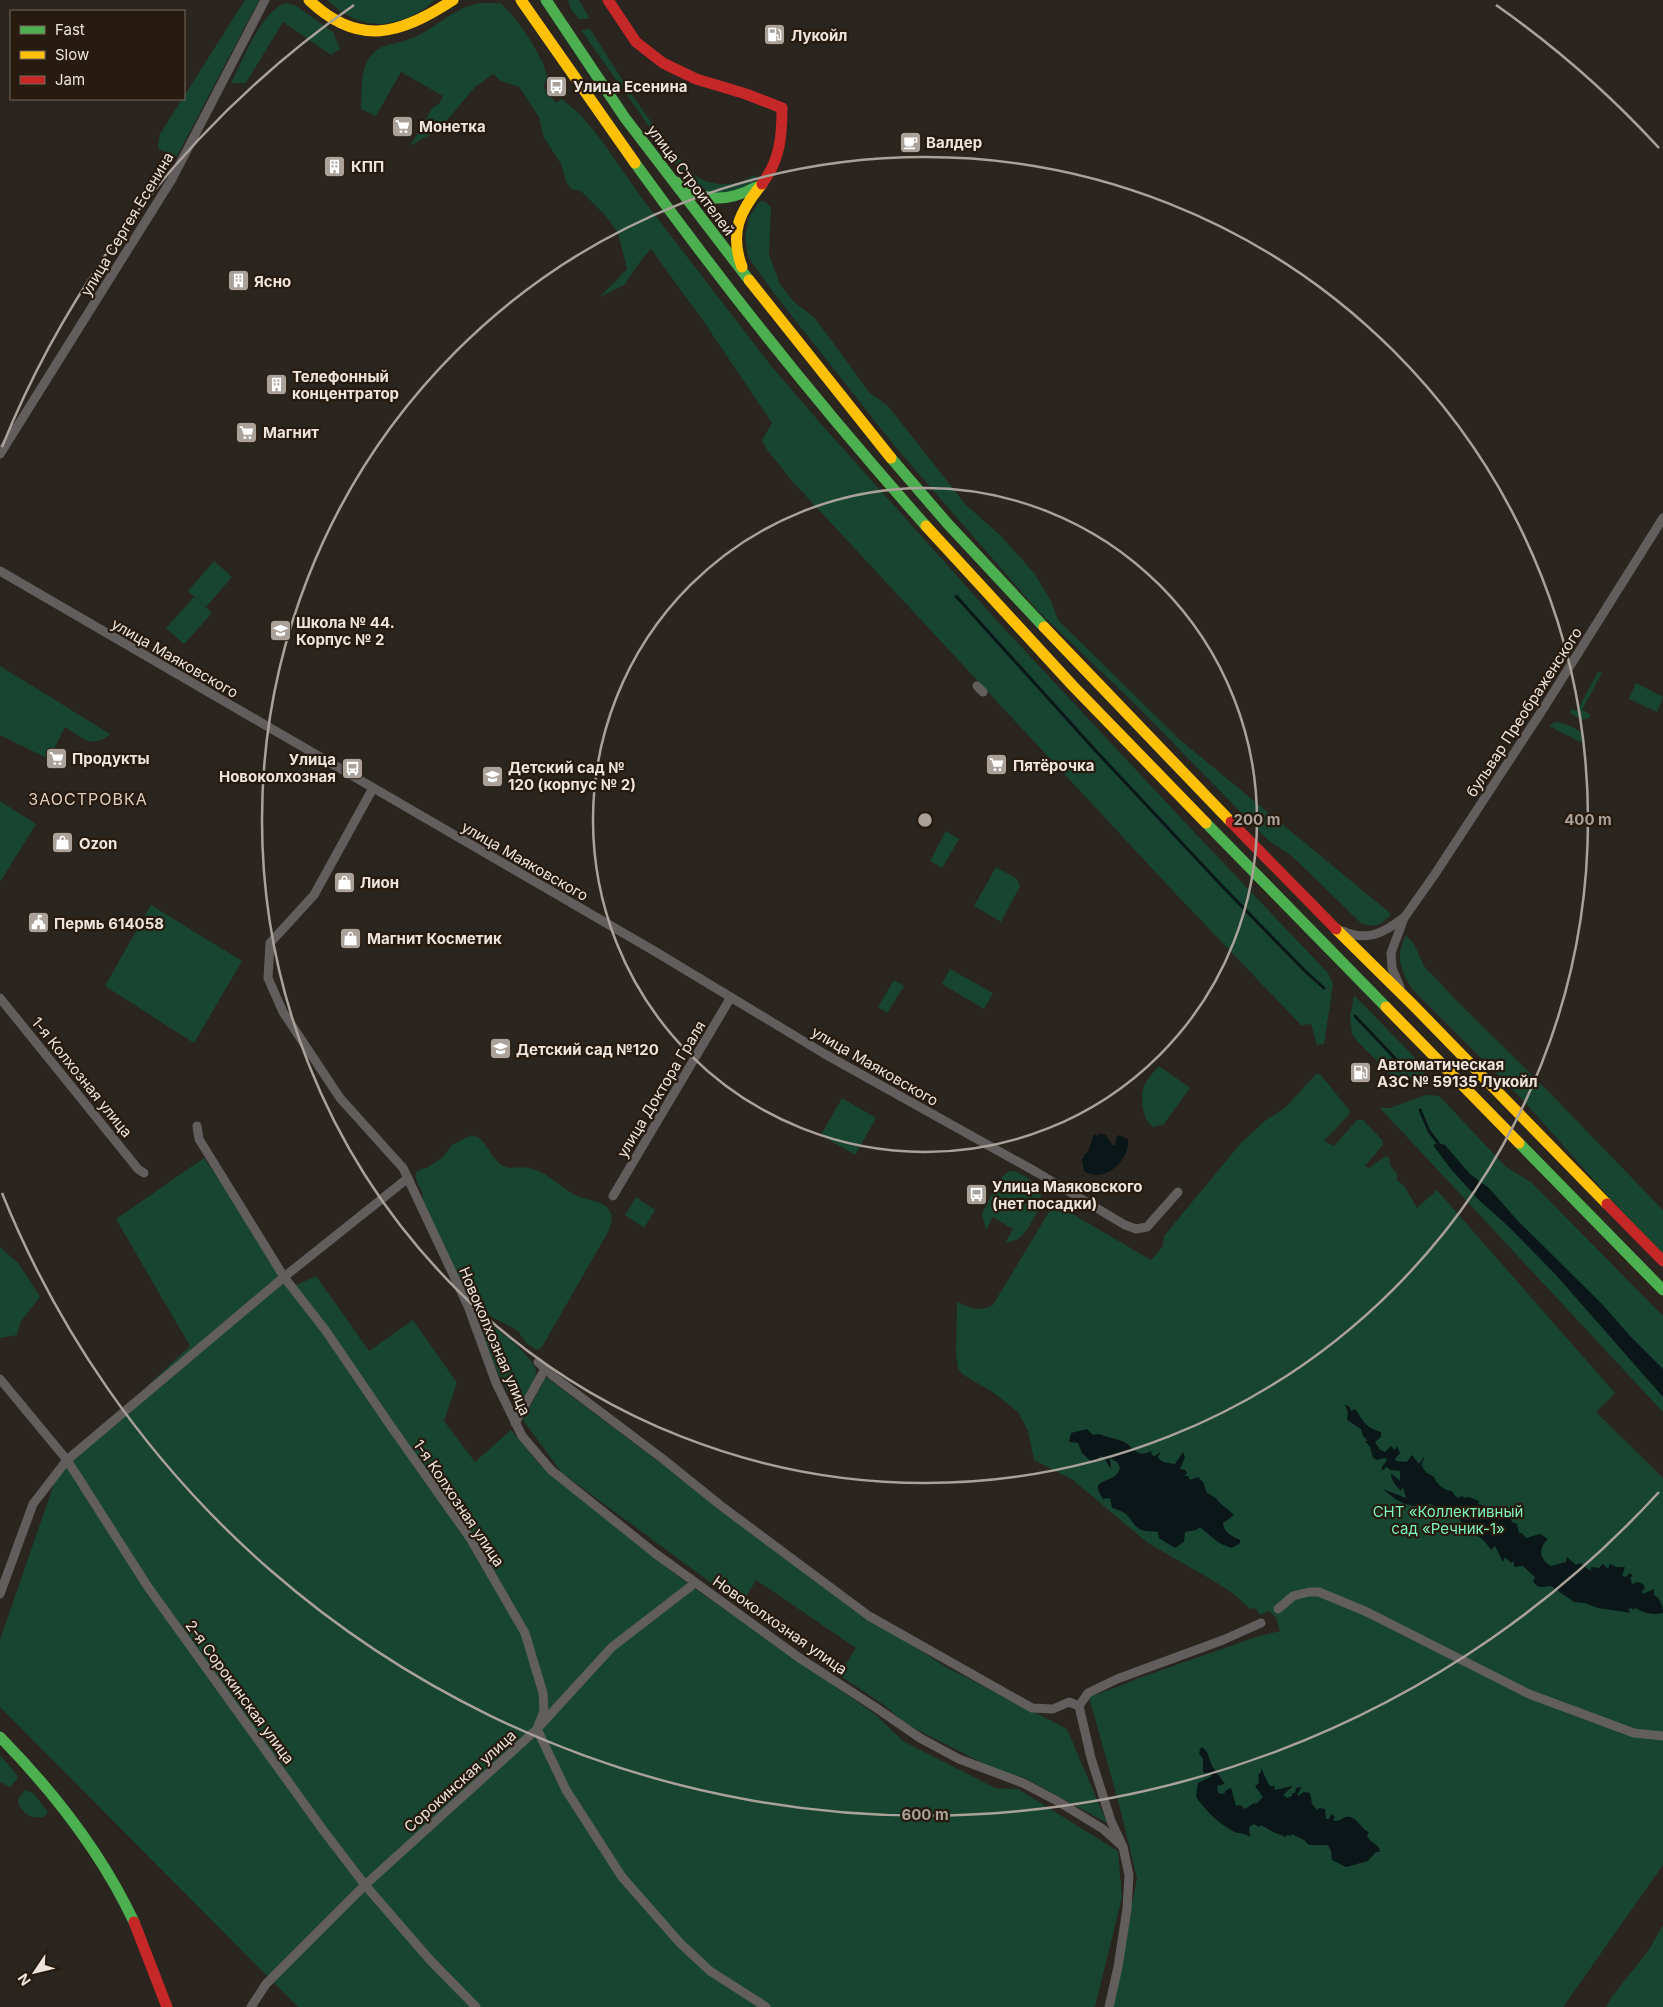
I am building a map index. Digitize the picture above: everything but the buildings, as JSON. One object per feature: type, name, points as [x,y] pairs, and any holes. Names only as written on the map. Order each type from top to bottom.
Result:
[{"type":"main road","points":[[307,0],[328,17],[348,28],[377,32],[405,26],[453,0]]},
{"type":"main road","points":[[432,13],[442,0]]},
{"type":"main road","points":[[514,0],[532,16]]},
{"type":"main road","points":[[520,0],[642,175],[697,249],[784,359],[886,479],[1028,640],[1663,1290]]},
{"type":"main road","name":"улица Строителей","points":[[546,0],[625,118],[664,171],[751,284],[822,370],[902,472],[947,523],[1115,703],[1663,1261]]},
{"type":"main road","points":[[608,0],[636,42],[663,63],[696,79],[746,94],[782,108],[782,138],[776,161],[763,183],[743,208],[735,236],[739,260],[751,284]]},
{"type":"main road","points":[[664,171],[687,190],[711,200],[735,198],[763,183]]},
{"type":"main road","points":[[0,1737],[52,1793],[96,1854],[136,1927],[167,2007]]},
{"type":"street","name":"улица Сергея Есенина","points":[[0,454],[172,179],[265,0]]},
{"type":"street","name":"бульвар Преображенского","points":[[1404,918],[1543,709],[1663,518]]},
{"type":"street","name":"улица Маяковского","points":[[0,571],[831,1057],[1038,1173],[1125,1225],[1136,1229],[1144,1228],[1150,1224],[1178,1192]]},
{"type":"street","name":"Новоколхозная улица","points":[[373,788],[314,895],[270,943],[268,978],[282,1012],[340,1098],[403,1168],[468,1306],[496,1383],[515,1423],[532,1450],[551,1470],[695,1583],[801,1659],[920,1738],[959,1759],[1023,1783],[1052,1798],[1096,1824],[1123,1847]]},
{"type":"street","points":[[1327,921],[1346,933],[1367,937],[1385,931],[1404,918]]},
{"type":"street","points":[[1404,918],[1393,946],[1391,960],[1396,980],[1413,1005]]},
{"type":"street","name":"улица Доктора Граля","points":[[613,1196],[731,997]]},
{"type":"street","name":"1-я Колхозная улица","points":[[0,998],[132,1162],[144,1173]]},
{"type":"street","name":"1-я Колхозная улица","points":[[197,1126],[199,1139],[284,1277],[326,1330],[470,1538],[525,1633],[543,1693],[544,1711],[538,1729]]},
{"type":"street","points":[[0,1594],[33,1504],[67,1460],[284,1277],[408,1178]]},
{"type":"street","name":"Новоколхозная улица","points":[[538,1362],[720,1505],[869,1616],[1032,1708],[1054,1709],[1069,1702],[1079,1706]]},
{"type":"street","points":[[515,1423],[545,1369]]},
{"type":"street","name":"2-я Сорокинская улица","points":[[0,1379],[67,1460],[148,1587],[323,1830],[365,1885],[430,1960],[476,2007]]},
{"type":"street","name":"Сорокинская улица","points":[[251,2007],[266,1984],[365,1885],[538,1729],[612,1647],[695,1583]]},
{"type":"street","points":[[1278,1609],[1289,1598],[1298,1594],[1314,1591],[1320,1592],[1366,1612],[1529,1694],[1634,1733],[1663,1736]]},
{"type":"street","points":[[1109,2007],[1118,1967],[1129,1896],[1130,1875],[1123,1847],[1108,1812],[1091,1758],[1079,1706],[1088,1693],[1117,1679],[1223,1640],[1261,1623]]},
{"type":"street","points":[[538,1729],[566,1790],[622,1877],[680,1943],[710,1971],[766,2007]]},
{"type":"green space","points":[[245,0],[259,0],[176,158],[158,148],[160,134],[182,100],[185,100],[185,95]]},
{"type":"green space","points":[[327,0],[435,0],[418,13],[407,18],[374,24],[363,22],[350,16]]},
{"type":"green space","points":[[568,0],[579,0],[589,17],[588,19],[579,19],[571,9]]},
{"type":"green space","points":[[286,3],[295,5],[333,32],[340,49],[331,55],[283,22],[246,83],[231,83],[261,26],[277,8]]},
{"type":"green space","points":[[479,3],[500,3],[513,16],[535,47],[547,76],[544,87],[556,103],[562,99],[581,115],[602,141],[641,197],[772,367],[822,425],[1000,624],[1328,973],[1333,984],[1324,1044],[1317,1045],[1311,1024],[1301,1025],[1174,892],[793,482],[768,451],[762,440],[772,423],[704,322],[651,249],[624,285],[600,297],[627,269],[618,233],[606,216],[581,191],[573,190],[567,184],[561,164],[543,136],[539,117],[519,87],[501,81],[493,74],[475,87],[437,132],[410,146],[433,107],[439,104],[443,96],[401,72],[376,116],[361,109],[365,65],[375,51],[384,46],[414,37],[459,10]]},
{"type":"green space","points":[[590,29],[639,105],[689,170],[701,179],[715,184],[735,183],[755,175],[757,177],[751,184],[723,196],[709,192],[698,185],[677,166],[581,30]]},
{"type":"green space","points":[[760,201],[765,202],[771,207],[769,255],[780,284],[794,302],[814,317],[870,393],[888,406],[966,505],[1000,535],[1035,574],[1052,603],[1058,620],[1179,739],[1391,914],[1384,921],[1374,926],[1361,923],[1292,856],[1269,841],[1137,706],[1038,611],[893,444],[773,292],[748,257],[745,238],[749,217]]},
{"type":"green space","points":[[214,561],[232,577],[206,607],[188,591]]},
{"type":"green space","points":[[194,597],[212,613],[184,644],[166,628]]},
{"type":"green space","points":[[0,666],[110,734],[104,739],[92,741],[82,738],[65,727],[49,759],[0,735]]},
{"type":"green space","points":[[1598,672],[1601,672],[1601,674],[1582,710],[1591,715],[1589,718],[1581,720],[1570,713],[1572,709],[1577,711]]},
{"type":"green space","points":[[1636,683],[1663,697],[1657,712],[1629,699]]},
{"type":"green space","points":[[1555,722],[1579,731],[1584,737],[1582,743],[1549,726]]},
{"type":"green space","points":[[0,801],[36,824],[0,882]]},
{"type":"green space","points":[[946,831],[959,839],[942,868],[930,861]]},
{"type":"green space","points":[[996,867],[1017,879],[1020,886],[1001,922],[974,906]]},
{"type":"green space","points":[[151,905],[242,961],[194,1043],[105,986]]},
{"type":"green space","points":[[1406,935],[1414,944],[1424,966],[1663,1210],[1663,1254],[1617,1206],[1522,1099],[1412,989],[1400,963],[1401,950]]},
{"type":"green space","points":[[950,969],[993,993],[984,1009],[942,984]]},
{"type":"green space","points":[[894,980],[904,986],[887,1013],[878,1007]]},
{"type":"green space","points":[[1354,995],[1423,1066],[1425,1072],[1422,1075],[1410,1078],[1393,1077],[1357,1041],[1352,1034],[1350,1018]]},
{"type":"green space","points":[[1159,1066],[1190,1088],[1164,1124],[1154,1127],[1145,1115],[1142,1097],[1145,1083]]},
{"type":"green space","name":"СНТ «Коллективный сад «Речник-1»","points":[[1316,1074],[1320,1074],[1350,1111],[1348,1116],[1324,1141],[1334,1146],[1357,1120],[1363,1120],[1383,1141],[1383,1145],[1365,1166],[1369,1168],[1386,1156],[1389,1158],[1390,1165],[1397,1174],[1397,1180],[1405,1187],[1417,1208],[1437,1190],[1615,1393],[1596,1412],[1663,1478],[1663,1865],[1563,2007],[1112,2007],[1137,1878],[1120,1808],[1089,1697],[1259,1636],[1280,1631],[1276,1618],[1269,1611],[1260,1615],[1255,1608],[1250,1609],[1233,1593],[1148,1543],[1073,1480],[1034,1460],[1028,1431],[1018,1412],[994,1393],[962,1374],[958,1368],[956,1355],[957,1302],[975,1308],[993,1305],[1053,1205],[1076,1216],[1151,1260],[1163,1246],[1164,1236],[1241,1143],[1266,1120],[1285,1108]]},
{"type":"green space","points":[[1426,1095],[1439,1096],[1505,1166],[1532,1183],[1663,1316],[1663,1412],[1380,1108],[1390,1108]]},
{"type":"green space","points":[[842,1098],[876,1118],[855,1155],[821,1135]]},
{"type":"green space","points":[[471,1135],[477,1137],[485,1144],[500,1164],[509,1168],[524,1167],[536,1170],[575,1195],[603,1204],[609,1210],[612,1218],[608,1232],[542,1347],[537,1350],[526,1343],[518,1331],[492,1317],[473,1302],[462,1288],[422,1204],[423,1199],[416,1172],[427,1168],[443,1157],[452,1145]]},
{"type":"green space","points":[[204,1158],[294,1286],[316,1276],[369,1351],[413,1320],[457,1383],[444,1421],[475,1462],[511,1430],[541,1466],[684,1581],[876,1715],[903,1741],[995,1788],[1018,1789],[1118,1851],[1122,1897],[1095,2007],[298,2007],[0,1707],[0,1640],[59,1469],[190,1346],[116,1219]]},
{"type":"green space","points":[[1009,1171],[1018,1173],[1034,1183],[1038,1187],[1041,1198],[1038,1209],[1025,1232],[1019,1238],[1006,1242],[1013,1229],[993,1217],[986,1230],[982,1214],[998,1181]]},
{"type":"green space","points":[[636,1197],[655,1210],[644,1228],[625,1215]]},
{"type":"green space","points":[[0,1247],[19,1264],[40,1297],[21,1321],[17,1335],[0,1338]]},
{"type":"green space","points":[[490,1325],[502,1332],[525,1353],[535,1367],[534,1380],[518,1407],[513,1404],[483,1337],[481,1330],[483,1326]]},
{"type":"green space","points":[[546,1377],[855,1609],[946,1667],[1067,1729],[1107,1823],[1023,1777],[998,1771],[906,1724],[884,1705],[839,1675],[856,1648],[756,1580],[741,1605],[562,1473],[523,1420]]},
{"type":"green space","points":[[0,1755],[17,1775],[17,1779],[10,1787],[0,1782]]},
{"type":"green space","points":[[25,1790],[33,1793],[48,1812],[44,1817],[32,1817],[20,1807],[18,1803],[19,1797]]},
{"type":"green space","points":[[1663,1925],[1663,2007],[1606,2007],[1613,1995],[1649,1950]]},
{"type":"shaded area","points":[[1100,1133],[1106,1135],[1113,1146],[1119,1135],[1128,1139],[1128,1147],[1121,1162],[1115,1168],[1100,1175],[1084,1171],[1082,1160],[1088,1152],[1094,1134],[1098,1136]]},
{"type":"shaded area","points":[[1438,1143],[1445,1145],[1470,1174],[1489,1188],[1517,1220],[1603,1305],[1629,1335],[1663,1369],[1663,1397],[1556,1275],[1509,1227],[1479,1200],[1450,1168],[1433,1145]]},
{"type":"shaded area","points":[[1345,1405],[1349,1406],[1352,1412],[1353,1409],[1356,1410],[1369,1427],[1381,1432],[1381,1437],[1375,1442],[1380,1450],[1385,1452],[1391,1446],[1395,1450],[1397,1446],[1400,1453],[1395,1459],[1396,1461],[1407,1462],[1412,1455],[1419,1464],[1425,1456],[1421,1466],[1424,1466],[1422,1467],[1434,1477],[1439,1485],[1452,1491],[1455,1496],[1458,1498],[1463,1496],[1464,1498],[1469,1497],[1479,1501],[1478,1504],[1509,1513],[1512,1522],[1517,1524],[1519,1533],[1522,1533],[1526,1538],[1540,1534],[1548,1539],[1541,1553],[1544,1560],[1551,1566],[1566,1562],[1567,1557],[1576,1565],[1580,1563],[1589,1570],[1591,1570],[1591,1567],[1599,1568],[1603,1564],[1608,1569],[1610,1564],[1616,1567],[1625,1567],[1622,1576],[1626,1577],[1630,1573],[1633,1576],[1630,1577],[1632,1584],[1638,1582],[1643,1584],[1645,1588],[1642,1591],[1643,1594],[1654,1589],[1654,1595],[1661,1602],[1663,1613],[1649,1614],[1636,1608],[1633,1610],[1632,1608],[1628,1609],[1630,1613],[1574,1602],[1551,1586],[1537,1586],[1533,1581],[1535,1577],[1523,1566],[1514,1567],[1514,1561],[1511,1563],[1505,1557],[1503,1562],[1495,1546],[1491,1550],[1480,1537],[1464,1532],[1465,1528],[1457,1515],[1430,1504],[1415,1506],[1395,1499],[1383,1489],[1406,1498],[1403,1487],[1401,1491],[1391,1476],[1391,1473],[1400,1481],[1400,1471],[1391,1470],[1386,1467],[1382,1471],[1382,1467],[1387,1460],[1385,1458],[1377,1460],[1373,1458],[1370,1447],[1365,1441],[1368,1441],[1363,1436],[1361,1429],[1347,1420],[1348,1412]]},
{"type":"shaded area","points":[[1087,1429],[1093,1435],[1099,1434],[1122,1441],[1141,1454],[1151,1451],[1152,1455],[1155,1456],[1160,1452],[1158,1458],[1163,1462],[1175,1464],[1183,1452],[1185,1457],[1180,1469],[1185,1470],[1187,1473],[1184,1476],[1188,1476],[1190,1480],[1198,1477],[1203,1482],[1207,1493],[1216,1498],[1234,1515],[1223,1523],[1229,1534],[1240,1540],[1240,1543],[1232,1548],[1222,1544],[1200,1527],[1196,1530],[1185,1532],[1184,1542],[1175,1548],[1159,1538],[1158,1532],[1144,1531],[1135,1526],[1128,1516],[1112,1508],[1110,1498],[1103,1499],[1099,1491],[1098,1486],[1100,1483],[1114,1477],[1118,1473],[1120,1467],[1117,1462],[1110,1458],[1111,1469],[1101,1456],[1093,1463],[1082,1453],[1078,1443],[1069,1442],[1071,1433]]},
{"type":"shaded area","points":[[1202,1747],[1207,1752],[1212,1766],[1225,1784],[1217,1786],[1218,1793],[1224,1794],[1226,1790],[1231,1788],[1236,1806],[1240,1805],[1245,1809],[1254,1803],[1256,1804],[1263,1797],[1255,1786],[1259,1783],[1258,1775],[1261,1772],[1261,1768],[1269,1785],[1272,1787],[1274,1785],[1275,1790],[1293,1786],[1283,1795],[1287,1798],[1292,1796],[1292,1793],[1295,1793],[1296,1788],[1302,1787],[1298,1796],[1304,1792],[1310,1793],[1312,1804],[1317,1810],[1319,1808],[1325,1809],[1326,1819],[1329,1819],[1331,1814],[1335,1817],[1333,1820],[1335,1821],[1346,1817],[1356,1820],[1369,1832],[1368,1838],[1380,1849],[1380,1852],[1376,1852],[1368,1861],[1346,1867],[1332,1860],[1328,1845],[1309,1845],[1292,1834],[1286,1837],[1261,1825],[1259,1827],[1254,1824],[1249,1827],[1250,1837],[1224,1826],[1196,1797],[1198,1783],[1212,1776],[1203,1772],[1203,1759],[1199,1754]]},
{"type":"waterway","points":[[956,596],[1095,750],[1223,887],[1324,988]]},
{"type":"waterway","points":[[1355,1016],[1407,1071]]},
{"type":"waterway","points":[[1420,1110],[1429,1131],[1438,1143]]},
{"type":"traffic: fast","points":[[546,0],[625,118],[749,280]]},
{"type":"traffic: fast","points":[[635,163],[704,257],[776,348],[926,526]]},
{"type":"traffic: fast","points":[[676,182],[686,189],[706,197],[715,198],[735,196],[756,187]]},
{"type":"traffic: fast","points":[[891,458],[947,523],[1044,627]]},
{"type":"traffic: fast","points":[[1206,823],[1386,1007]]},
{"type":"traffic: fast","points":[[1519,1143],[1663,1290]]},
{"type":"traffic: fast","points":[[0,1737],[39,1779],[75,1824],[107,1871],[134,1922]]},
{"type":"traffic: slow","points":[[309,0],[327,15],[345,25],[363,30],[380,31],[398,28],[416,21],[453,0]]},
{"type":"traffic: slow","points":[[521,0],[635,163]]},
{"type":"traffic: slow","points":[[742,267],[737,243],[739,222],[748,203],[762,184]]},
{"type":"traffic: slow","points":[[749,280],[891,458]]},
{"type":"traffic: slow","points":[[926,526],[1073,686],[1206,823]]},
{"type":"traffic: slow","points":[[1044,627],[1231,822]]},
{"type":"traffic: slow","points":[[1336,929],[1607,1204]]},
{"type":"traffic: slow","points":[[1386,1007],[1519,1143]]},
{"type":"traffic: jam","points":[[608,0],[636,42],[663,63],[696,79],[746,94],[782,108],[779,148],[773,166],[762,184]]},
{"type":"traffic: jam","points":[[1231,822],[1336,929]]},
{"type":"traffic: jam","points":[[1607,1204],[1663,1261]]},
{"type":"traffic: jam","points":[[134,1922],[167,2007]]},
{"type":"place","name":"Лукойл","points":[[775,35]]},
{"type":"place","name":"Улица Есенина","points":[[557,86]]},
{"type":"place","name":"Монетка","points":[[403,126]]},
{"type":"place","name":"Валдер","points":[[910,142]]},
{"type":"place","name":"КПП","points":[[335,166]]},
{"type":"place","name":"Ясно","points":[[238,281]]},
{"type":"place","name":"Телефонный концентратор","points":[[276,385]]},
{"type":"place","name":"Магнит","points":[[247,432]]},
{"type":"place","name":"Школа № 44. Корпус № 2","points":[[280,631]]},
{"type":"place","name":"Продукты","points":[[56,758]]},
{"type":"place","name":"Пятёрочка","points":[[997,765]]},
{"type":"place","name":"Улица Новоколхозная","points":[[352,768]]},
{"type":"place","name":"Детский сад № 120 (корпус № 2)","points":[[492,776]]},
{"type":"place","name":"Ozon","points":[[63,843]]},
{"type":"place","name":"Лион","points":[[344,882]]},
{"type":"place","name":"Пермь 614058","points":[[38,923]]},
{"type":"place","name":"Магнит Косметик","points":[[351,938]]},
{"type":"place","name":"Детский сад №120","points":[[500,1049]]},
{"type":"place","name":"Автоматическая АЗС № 59135 Лукойл","points":[[1361,1073]]},
{"type":"place","name":"Улица Маяковского (нет посадки)","points":[[976,1195]]},
{"type":"district","name":"ЗАОСТРОВКА","points":[[88,799]]}]
